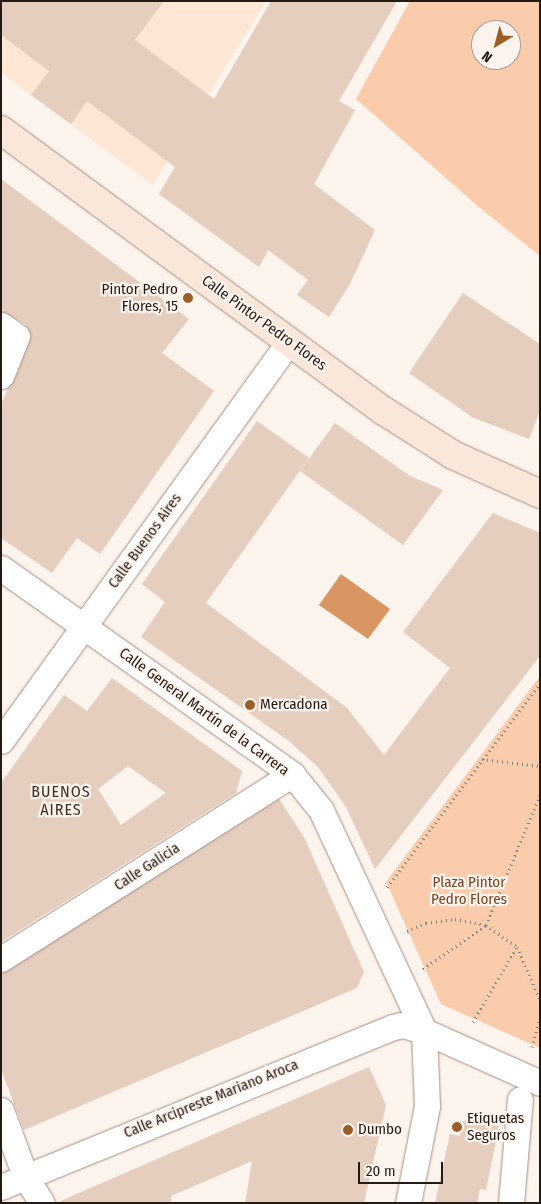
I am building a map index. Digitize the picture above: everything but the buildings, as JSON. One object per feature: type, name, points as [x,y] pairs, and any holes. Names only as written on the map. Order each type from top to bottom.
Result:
[{"type":"main road","name":"Calle Pintor Pedro Flores","points":[[1,130],[289,342],[445,450],[540,494]]},
{"type":"street","points":[[1,325],[17,336],[1,376]]},
{"type":"street","name":"Calle Buenos Aires","points":[[1,741],[289,342]]},
{"type":"street","name":"Calle General Martín de la Carrera","points":[[1,568],[292,774],[320,810],[340,846],[424,1031]]},
{"type":"street","name":"Calle Galicia","points":[[1,959],[292,774]]},
{"type":"street","name":"Calle Arcipreste Mariano Aroca","points":[[1,1187],[75,1154],[384,1030],[402,1025],[424,1031],[540,1083]]},
{"type":"street","points":[[408,1203],[427,1106],[424,1031]]},
{"type":"street","points":[[511,1203],[520,1099]]},
{"type":"street","points":[[1,1110],[25,1176],[42,1203]]},
{"type":"street","points":[[47,1203],[46,1192],[54,1172],[75,1154]]},
{"type":"path","points":[[386,888],[540,683]]},
{"type":"path","points":[[482,759],[540,766]]},
{"type":"path","points":[[422,970],[486,925],[540,795]]},
{"type":"path","points":[[405,932],[426,923],[455,919],[486,925],[517,947],[539,998]]},
{"type":"path","points":[[473,1022],[517,947]]},
{"type":"path","points":[[532,1047],[540,1018]]},
{"type":"shaded area","points":[[1,1],[266,1],[153,185],[1,73]]},
{"type":"shaded area","points":[[341,574],[390,609],[368,639],[319,605]]},
{"type":"green space","points":[[410,1],[540,1],[540,256],[480,208],[356,99]]},
{"type":"green space","name":"Plaza Pintor Pedro Flores","points":[[540,676],[540,1048],[441,1004],[386,882]]},
{"type":"place","name":"Pintor Pedro Flores, 15","points":[[188,298]]},
{"type":"place","name":"Mercadona","points":[[250,705]]},
{"type":"place","name":"Etiquetas Seguros","points":[[457,1127]]},
{"type":"place","name":"Dumbo","points":[[348,1130]]},
{"type":"district","name":"BUENOS AIRES","points":[[61,801]]}]
